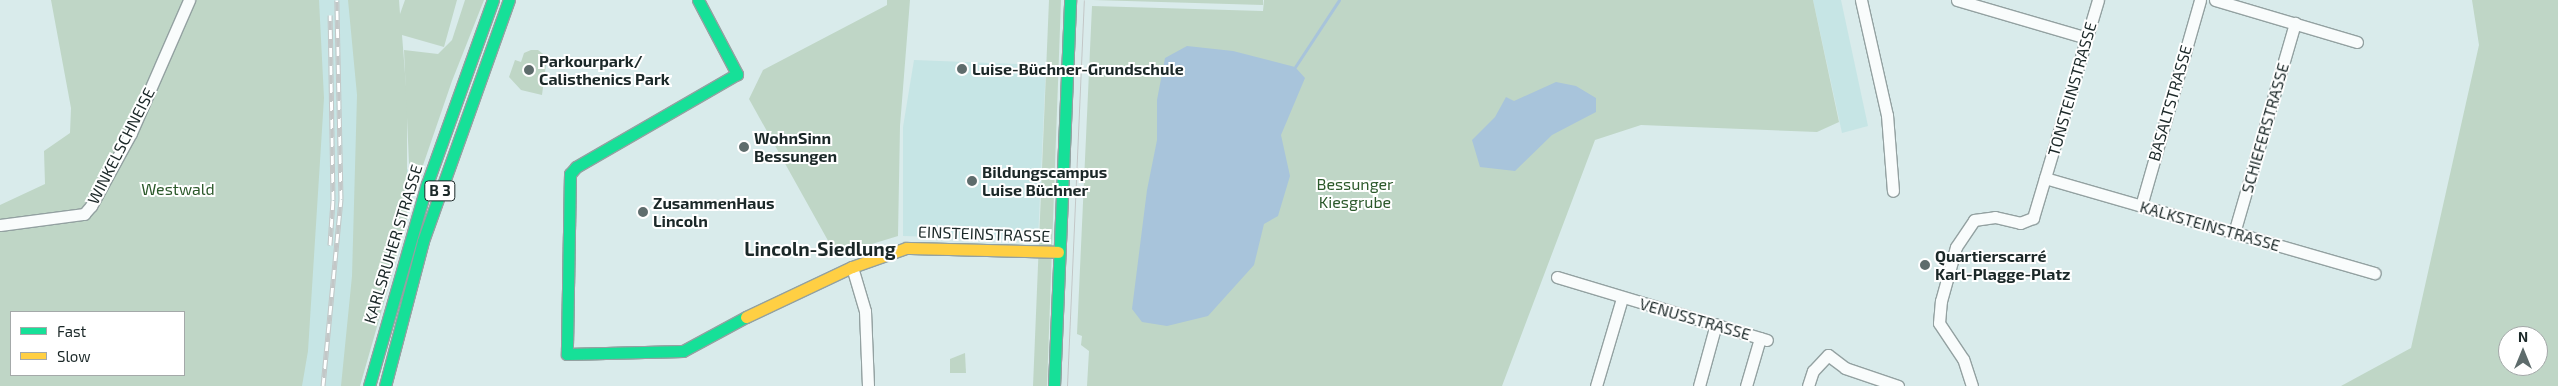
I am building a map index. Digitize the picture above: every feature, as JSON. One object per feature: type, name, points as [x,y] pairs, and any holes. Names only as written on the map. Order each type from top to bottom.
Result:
[{"type":"street","name":"WINKELSCHNEISE","points":[[0,225],[84,214],[92,206],[131,133],[189,0]]},
{"type":"street","name":"KARLSRUHER STRASSE","points":[[369,386],[426,184],[493,0]]},
{"type":"street","name":"KARLSRUHER STRASSE","points":[[385,386],[423,241],[509,0]]},
{"type":"street","name":"EINSTEINSTRASSE","points":[[698,0],[737,74],[576,167],[570,174],[566,354],[683,351],[757,311],[888,252],[913,247],[1058,252]]},
{"type":"street","points":[[1054,386],[1058,252],[1064,165],[1070,0]]},
{"type":"street","points":[[1861,0],[1887,115],[1893,191]]},
{"type":"street","points":[[1958,0],[1995,5],[2086,38]]},
{"type":"street","name":"TONSTEINSTRASSE","points":[[1972,386],[1963,360],[1939,323],[1938,313],[1956,246],[1974,220],[1995,218],[2020,222],[2033,218],[2098,0]]},
{"type":"street","name":"BASALTSTRASSE","points":[[2141,206],[2200,0]]},
{"type":"street","points":[[2215,0],[2357,42]]},
{"type":"street","name":"SCHIEFERSTRASSE","points":[[2234,233],[2295,23]]},
{"type":"street","name":"KALKSTEINSTRASSE","points":[[2046,178],[2375,273]]},
{"type":"street","points":[[852,267],[865,311],[868,386]]},
{"type":"street","name":"VENUSSTRASSE","points":[[1557,277],[1763,339],[1746,386]]},
{"type":"street","points":[[1596,386],[1622,298]]},
{"type":"street","points":[[1699,386],[1716,324]]},
{"type":"street","points":[[1808,386],[1813,371],[1828,355],[1845,368],[1898,386]]},
{"type":"shaded area","points":[[297,0],[378,0],[370,174],[409,169],[342,386],[276,386]]},
{"type":"shaded area","points":[[1813,0],[1841,0],[1868,126],[1842,133]]},
{"type":"shaded area","points":[[1187,46],[1233,51],[1295,67],[1305,78],[1281,135],[1290,176],[1278,216],[1264,224],[1254,265],[1208,316],[1167,326],[1142,322],[1132,309],[1147,190],[1157,140],[1157,100],[1165,58]]},
{"type":"shaded area","name":"Bildungscampus Luise Büchner","points":[[914,60],[1046,65],[1038,240],[903,236],[903,127]]},
{"type":"shaded area","points":[[1556,82],[1576,86],[1596,98],[1596,112],[1552,135],[1515,171],[1480,167],[1472,140],[1495,117],[1506,97],[1514,101]]},
{"type":"green space","name":"Westwald","points":[[51,0],[319,0],[324,98],[308,351],[302,386],[0,386],[0,205],[45,184],[44,151],[70,133],[71,108]]},
{"type":"green space","points":[[348,0],[399,0],[400,14],[405,0],[457,0],[444,47],[402,35],[407,99],[407,222],[360,386],[341,386],[352,276],[357,95]]},
{"type":"green space","points":[[465,0],[484,0],[452,81],[420,174],[409,163],[404,50],[438,54],[452,40]]},
{"type":"green space","points":[[887,0],[910,0],[900,126],[898,236],[836,255],[749,99],[763,70],[887,5]]},
{"type":"green space","points":[[1049,0],[1061,0],[1047,386],[1033,386]]},
{"type":"green space","points":[[1093,0],[1263,0],[1263,5]]},
{"type":"green space","name":"Bessunger Kiesgrube","points":[[1264,0],[1813,0],[1839,122],[1817,132],[1641,125],[1595,140],[1502,386],[1087,386],[1089,351],[1081,345],[1082,336],[1077,334],[1092,6],[1263,11]]},
{"type":"green space","points":[[2472,0],[2558,0],[2558,386],[2341,386],[2411,348],[2479,45]]},
{"type":"green space","name":"Parkourpark/ Calisthenics Park","points":[[538,50],[547,57],[542,95],[521,90],[509,77],[515,60],[521,62],[524,53]]},
{"type":"green space","points":[[965,353],[966,373],[950,373],[950,359]]},
{"type":"waterway","points":[[1295,67],[1339,0]]},
{"type":"tram line","points":[[1067,386],[1084,0]]},
{"type":"railway","points":[[323,386],[341,199],[337,0]]},
{"type":"railway","points":[[330,15],[333,200],[330,245]]},
{"type":"traffic: fast","points":[[369,386],[427,184],[493,0]]},
{"type":"traffic: fast","points":[[385,386],[423,241],[509,0]]},
{"type":"traffic: fast","points":[[698,0],[737,74],[576,167],[570,174],[567,354],[683,351],[746,317]]},
{"type":"traffic: fast","points":[[1054,386],[1070,0]]},
{"type":"traffic: slow","points":[[746,317],[852,267],[906,248],[1058,252]]},
{"type":"place","name":"Luise-Büchner-Grundschule","points":[[962,69]]},
{"type":"place","name":"Parkourpark/ Calisthenics Park","points":[[529,70]]},
{"type":"place","name":"WohnSinn Bessungen","points":[[744,147]]},
{"type":"place","name":"Bildungscampus Luise Büchner","points":[[972,181]]},
{"type":"place","name":"ZusammenHaus Lincoln","points":[[643,212]]},
{"type":"place","name":"Quartierscarré Karl-Plagge-Platz","points":[[1925,265]]},
{"type":"district","name":"Lincoln-Siedlung","points":[[820,249]]}]
